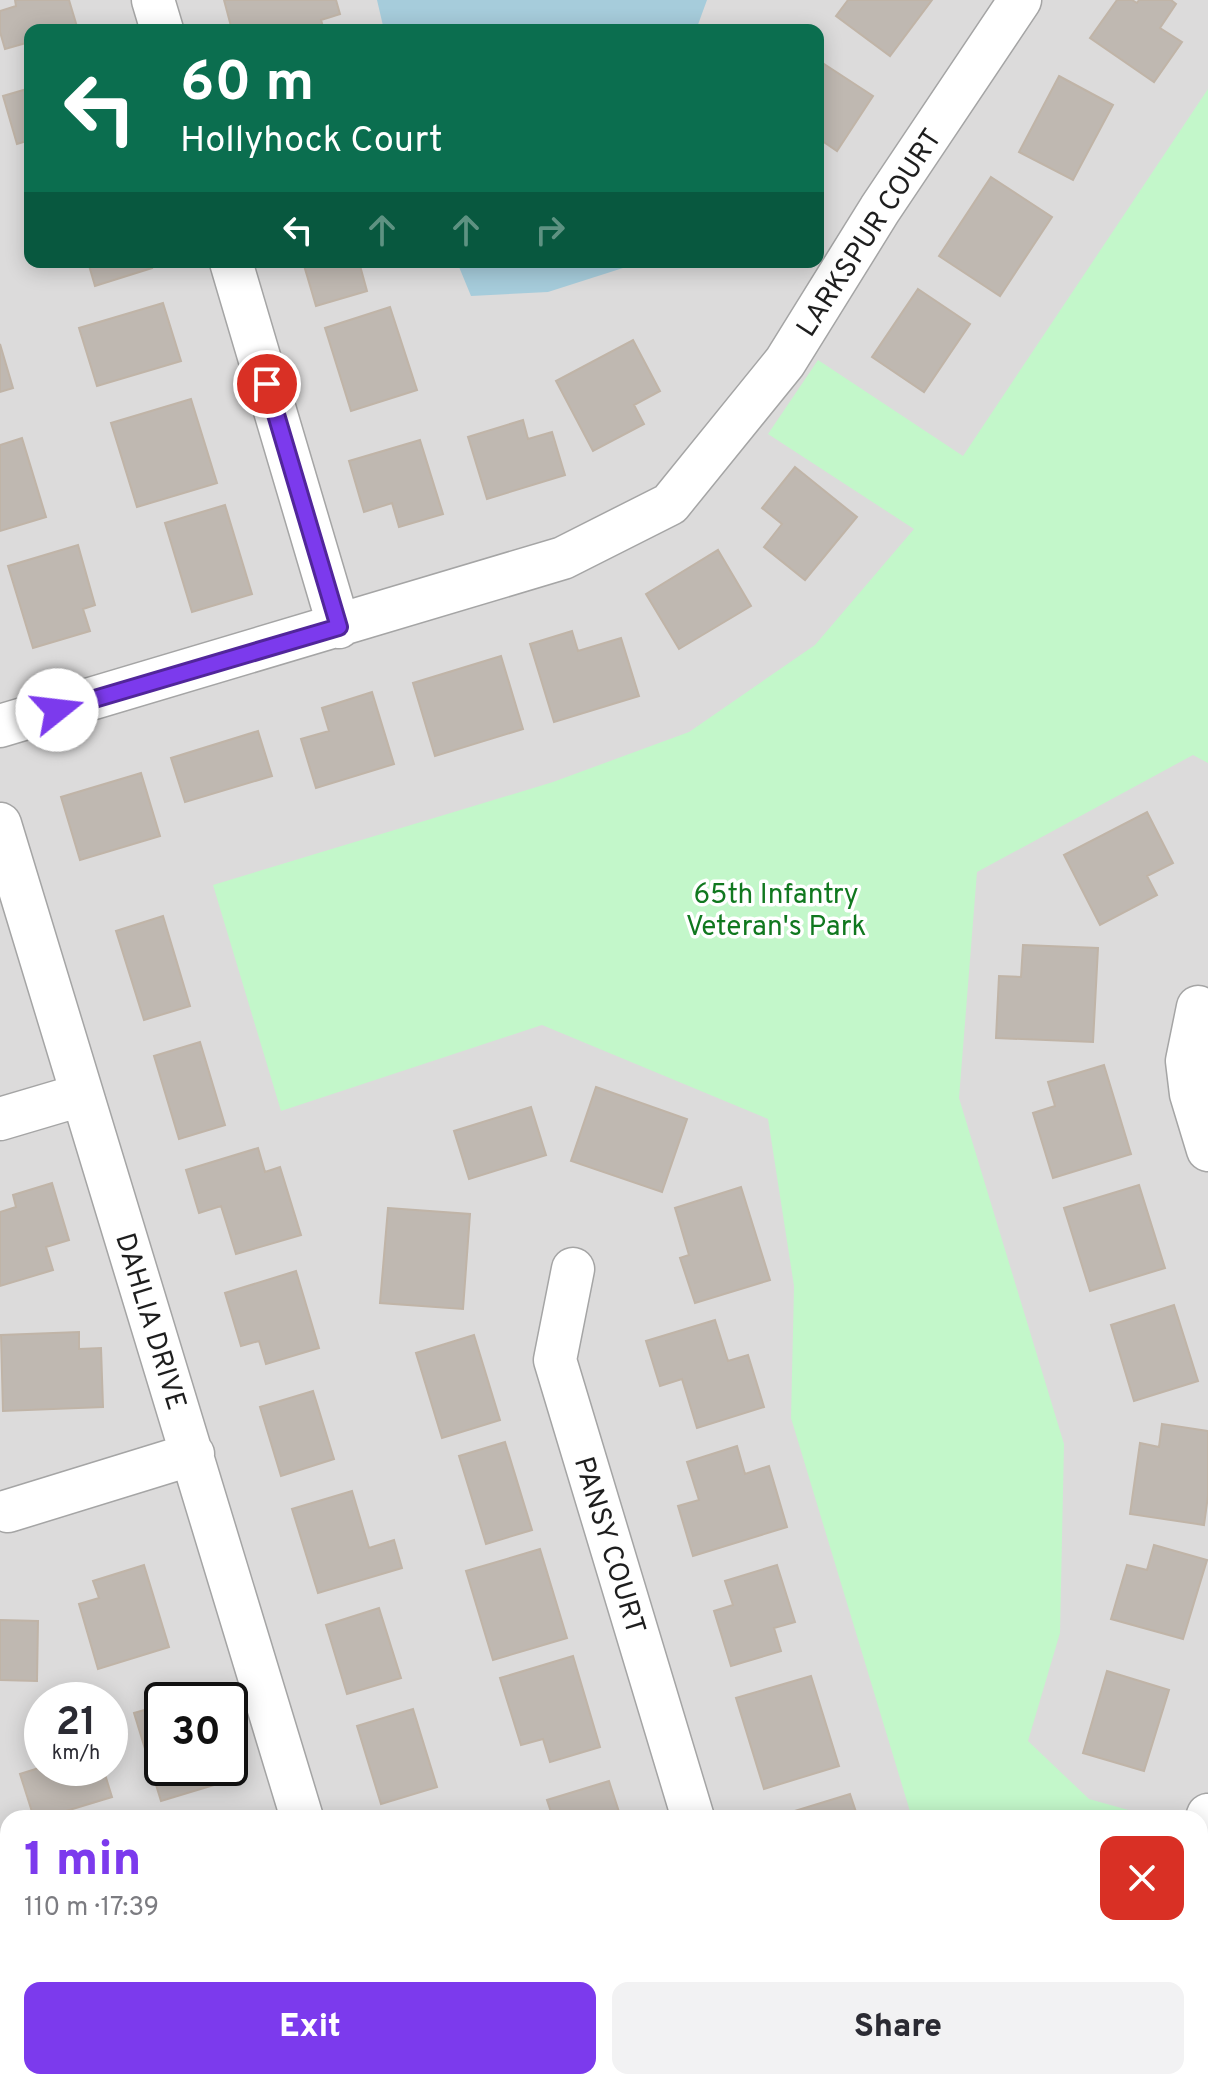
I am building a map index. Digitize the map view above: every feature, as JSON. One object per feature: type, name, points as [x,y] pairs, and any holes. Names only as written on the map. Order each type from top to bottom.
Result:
[{"type":"street","points":[[153,0],[160,24]]},
{"type":"street","name":"LARKSPUR COURT","points":[[0,726],[563,558],[670,504],[785,362],[880,209],[1020,0]]},
{"type":"street","points":[[233,268],[339,627]]},
{"type":"street","name":"DAHLIA DRIVE","points":[[0,824],[300,1810]]},
{"type":"street","points":[[1198,1007],[1187,1061],[1191,1094],[1208,1150]]},
{"type":"street","points":[[0,1119],[81,1095]]},
{"type":"street","name":"PANSY COURT","points":[[573,1269],[555,1360],[691,1810]]},
{"type":"street","points":[[8,1511],[193,1454]]},
{"type":"shaded area","points":[[0,0],[1208,0],[1208,1810],[0,1810]]},
{"type":"green space","name":"65th Infantry Veteran's Park","points":[[1208,89],[1208,763],[1193,755],[977,872],[959,1098],[1064,1444],[1060,1633],[1028,1741],[1089,1799],[1128,1810],[910,1810],[791,1418],[794,1286],[768,1119],[542,1025],[281,1111],[213,885],[553,782],[689,732],[815,645],[914,529],[768,434],[818,360],[963,456]]},
{"type":"water","points":[[377,0],[707,0],[698,24],[383,24]]},
{"type":"water","points":[[459,268],[623,268],[548,292],[471,296]]},
{"type":"building","points":[[15,0],[69,0],[76,24],[24,24],[24,44],[5,49],[0,32],[0,11],[16,6]]},
{"type":"building","points":[[224,0],[336,0],[340,14],[321,20],[322,24],[230,24]]},
{"type":"building","points":[[848,0],[932,0],[890,56],[836,16]]},
{"type":"building","points":[[1117,0],[1137,3],[1139,0],[1171,0],[1176,4],[1160,28],[1182,42],[1154,82],[1090,38]]},
{"type":"building","points":[[824,64],[873,96],[837,151],[824,142]]},
{"type":"building","points":[[1059,76],[1113,105],[1073,180],[1019,152]]},
{"type":"building","points":[[24,90],[24,142],[17,144],[3,96]]},
{"type":"building","points":[[991,177],[1052,217],[1000,296],[939,256]]},
{"type":"building","points":[[90,268],[152,268],[95,286]]},
{"type":"building","points":[[305,268],[361,268],[367,291],[316,306]]},
{"type":"building","points":[[918,289],[970,324],[924,392],[872,357]]},
{"type":"building","points":[[163,303],[181,361],[97,386],[79,328]]},
{"type":"building","points":[[390,307],[417,390],[351,411],[325,328]]},
{"type":"building","points":[[633,340],[660,391],[634,405],[644,424],[593,451],[556,381]]},
{"type":"building","points":[[0,344],[13,388],[0,392]]},
{"type":"building","points":[[191,399],[217,483],[137,507],[111,423]]},
{"type":"building","points":[[523,420],[528,439],[552,432],[565,475],[487,499],[468,437]]},
{"type":"building","points":[[22,438],[46,517],[0,531],[0,445]]},
{"type":"building","points":[[420,440],[443,514],[399,527],[392,503],[364,512],[349,461]]},
{"type":"building","points":[[795,467],[857,517],[805,580],[764,547],[782,524],[762,508]]},
{"type":"building","points":[[225,505],[252,594],[192,612],[165,523]]},
{"type":"building","points":[[78,545],[95,605],[83,609],[90,631],[33,648],[8,566]]},
{"type":"building","points":[[718,550],[751,606],[679,649],[646,594]]},
{"type":"building","points":[[572,631],[578,651],[621,638],[639,696],[554,722],[530,644]]},
{"type":"building","points":[[501,656],[523,729],[435,756],[413,683]]},
{"type":"building","points":[[372,692],[394,764],[316,788],[301,739],[329,731],[322,708]]},
{"type":"building","points":[[258,731],[272,776],[185,802],[171,758]]},
{"type":"building","points":[[141,773],[160,836],[80,860],[61,797]]},
{"type":"building","points":[[1147,812],[1173,863],[1147,876],[1157,895],[1100,925],[1064,855]]},
{"type":"building","points":[[163,916],[190,1006],[144,1020],[116,931]]},
{"type":"building","points":[[1023,945],[1098,948],[1093,1042],[996,1038],[999,976],[1021,977]]},
{"type":"building","points":[[200,1042],[225,1125],[179,1139],[154,1056]]},
{"type":"building","points":[[1104,1065],[1131,1154],[1053,1178],[1033,1113],[1055,1106],[1048,1082]]},
{"type":"building","points":[[596,1087],[687,1119],[662,1192],[571,1161]]},
{"type":"building","points":[[531,1107],[546,1155],[469,1179],[454,1131]]},
{"type":"building","points":[[258,1148],[265,1172],[280,1167],[301,1235],[236,1254],[221,1206],[199,1213],[186,1170]]},
{"type":"building","points":[[52,1183],[69,1240],[46,1247],[53,1270],[0,1286],[0,1212],[16,1207],[13,1195]]},
{"type":"building","points":[[1139,1185],[1165,1268],[1090,1291],[1064,1208]]},
{"type":"building","points":[[741,1187],[770,1280],[695,1303],[680,1258],[689,1255],[675,1208]]},
{"type":"building","points":[[388,1208],[470,1214],[463,1309],[380,1303]]},
{"type":"building","points":[[296,1271],[319,1348],[266,1364],[259,1341],[241,1346],[225,1293]]},
{"type":"building","points":[[1174,1305],[1198,1381],[1134,1401],[1111,1325]]},
{"type":"building","points":[[715,1320],[728,1361],[748,1355],[764,1407],[697,1428],[682,1379],[660,1386],[646,1341]]},
{"type":"building","points":[[79,1332],[79,1349],[101,1348],[103,1407],[3,1411],[1,1335]]},
{"type":"building","points":[[474,1335],[500,1420],[442,1438],[416,1353]]},
{"type":"building","points":[[313,1391],[334,1459],[281,1476],[260,1407]]},
{"type":"building","points":[[1162,1424],[1208,1431],[1208,1496],[1204,1525],[1130,1514],[1140,1443],[1159,1447]]},
{"type":"building","points":[[505,1442],[532,1530],[486,1544],[459,1456]]},
{"type":"building","points":[[737,1446],[745,1474],[769,1466],[787,1527],[693,1556],[678,1506],[699,1500],[687,1462]]},
{"type":"building","points":[[352,1491],[369,1548],[394,1540],[402,1568],[318,1593],[292,1509]]},
{"type":"building","points":[[1154,1545],[1207,1560],[1183,1639],[1111,1619],[1127,1565],[1147,1570]]},
{"type":"building","points":[[540,1549],[567,1638],[493,1660],[466,1571]]},
{"type":"building","points":[[144,1565],[169,1647],[98,1669],[79,1604],[99,1598],[93,1581]]},
{"type":"building","points":[[777,1565],[795,1622],[774,1628],[781,1651],[731,1666],[714,1611],[733,1605],[725,1581]]},
{"type":"building","points":[[379,1608],[401,1678],[347,1694],[326,1625]]},
{"type":"building","points":[[0,1620],[38,1621],[37,1681],[0,1680]]},
{"type":"building","points":[[573,1656],[600,1747],[550,1762],[543,1739],[521,1745],[500,1678]]},
{"type":"building","points":[[1107,1671],[1169,1690],[1144,1771],[1083,1753]]},
{"type":"building","points":[[811,1676],[839,1766],[764,1789],[736,1698]]},
{"type":"building","points":[[413,1709],[437,1787],[381,1804],[357,1726]]},
{"type":"building","points":[[144,1710],[144,1746],[134,1713]]},
{"type":"building","points":[[24,1773],[24,1786],[109,1786],[112,1797],[69,1810],[31,1810],[20,1774]]},
{"type":"building","points":[[609,1781],[618,1810],[550,1810],[547,1800]]},
{"type":"building","points":[[156,1786],[210,1786],[161,1801]]},
{"type":"building","points":[[850,1794],[855,1810],[798,1810]]},
{"type":"route","points":[[57,710],[339,627],[267,384]]}]
